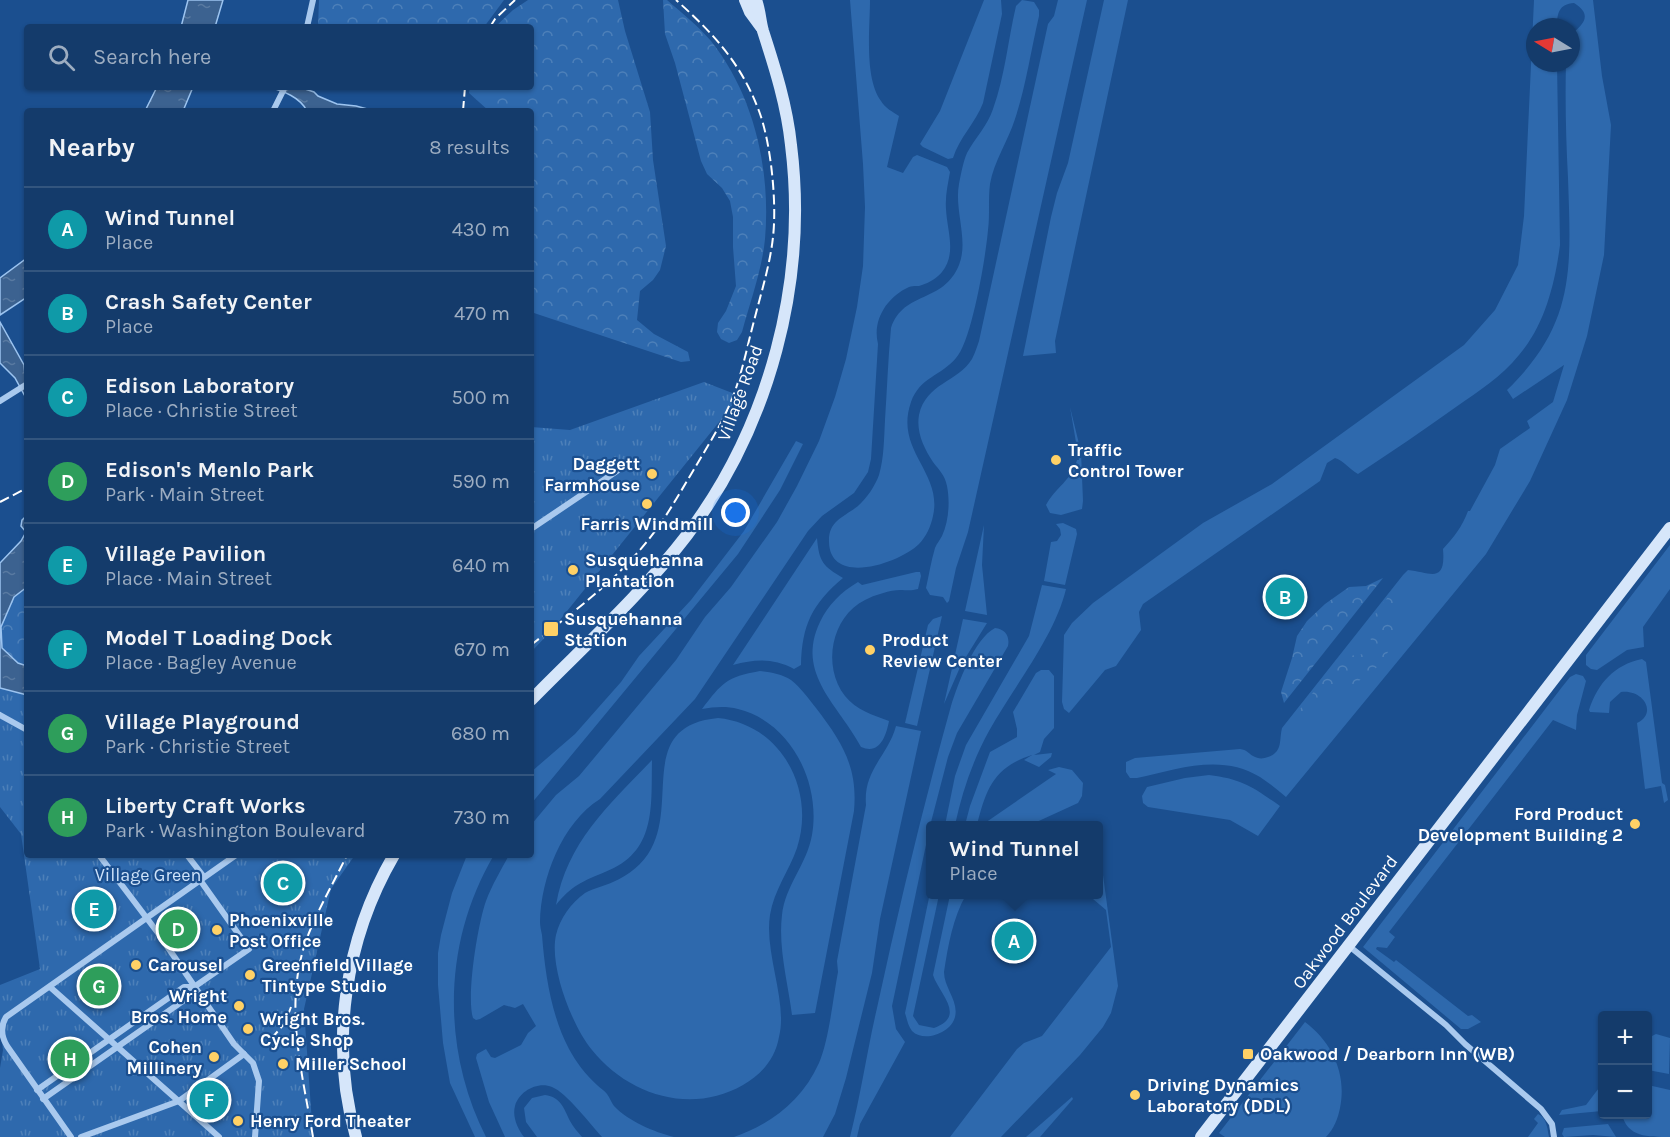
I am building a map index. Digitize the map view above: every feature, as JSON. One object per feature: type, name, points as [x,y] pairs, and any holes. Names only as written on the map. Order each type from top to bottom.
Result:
[{"type":"street","points":[[308,24],[312,0]]},
{"type":"street","name":"Village Road","points":[[745,0],[750,12],[762,28]]},
{"type":"street","name":"Village Road","points":[[534,697],[638,592],[688,534],[740,448],[768,377],[790,283],[796,224],[788,121],[756,0]]},
{"type":"street","points":[[274,108],[284,90]]},
{"type":"street","points":[[0,401],[24,386]]},
{"type":"street","points":[[534,527],[617,471]]},
{"type":"street","name":"Oakwood Boulevard","points":[[1202,1137],[1670,528]]},
{"type":"street","points":[[0,715],[24,728]]},
{"type":"street","points":[[16,723],[24,723]]},
{"type":"street","points":[[101,858],[147,918],[234,1044],[253,1063],[259,1081],[255,1137]]},
{"type":"street","points":[[43,1099],[190,996],[194,987],[249,949],[189,858]]},
{"type":"street","points":[[71,1137],[3,1039],[2,1024],[6,1017],[232,858]]},
{"type":"street","points":[[356,1137],[343,1056],[346,993],[365,918],[392,858]]},
{"type":"street","points":[[1349,946],[1446,1025],[1541,1109],[1552,1124],[1554,1137]]},
{"type":"street","points":[[50,987],[219,1137]]},
{"type":"street","points":[[37,1090],[184,987],[194,987]]},
{"type":"street","points":[[81,1137],[179,1101],[244,1054]]},
{"type":"green space","points":[[319,0],[504,0],[486,24],[318,24]]},
{"type":"green space","points":[[528,0],[618,0],[650,112],[653,160],[666,246],[660,270],[653,280],[640,291],[637,320],[654,334],[688,352],[690,361],[681,362],[534,313],[534,108],[486,108],[469,93],[470,90],[534,90],[534,24],[498,24]]},
{"type":"green space","points":[[663,0],[667,0],[701,30],[726,62],[749,109],[762,160],[766,213],[765,239],[759,274],[742,332],[737,340],[729,343],[721,339],[717,332],[718,323],[726,311],[736,286],[733,217],[730,201],[722,188],[707,174],[701,161],[665,34]]},
{"type":"green space","points":[[850,0],[870,0],[869,52],[872,79],[883,103],[899,116],[887,167],[903,173],[913,157],[917,155],[947,167],[950,172],[946,204],[950,242],[947,265],[933,280],[901,291],[888,303],[879,318],[871,459],[868,472],[854,493],[822,516],[808,531],[695,699],[600,799],[575,822],[556,853],[549,870],[541,905],[540,924],[550,994],[563,1036],[582,1068],[606,1093],[614,1106],[642,1125],[674,1137],[602,1137],[558,1090],[541,1085],[535,1086],[520,1096],[515,1106],[516,1123],[524,1137],[505,1137],[489,1102],[476,1058],[477,1054],[486,1049],[491,1057],[495,1058],[521,1045],[528,1033],[536,1026],[523,1004],[515,1008],[504,1005],[480,1019],[473,1018],[471,994],[474,960],[486,901],[507,858],[534,858],[534,821],[556,795],[579,776],[676,660],[705,617],[731,587],[777,522],[797,486],[819,441],[835,397],[857,307],[863,266],[865,207]]},
{"type":"green space","points":[[984,0],[1001,0],[1002,14],[983,103],[953,158],[948,159],[920,144],[940,111]]},
{"type":"green space","points":[[1022,0],[1034,2],[1039,10],[1039,16],[1019,106],[990,184],[987,242],[973,317],[962,349],[950,364],[920,387],[911,402],[907,419],[913,448],[926,474],[934,500],[931,524],[919,544],[897,558],[867,567],[841,564],[832,556],[829,542],[831,529],[838,520],[865,499],[881,469],[891,328],[897,316],[905,308],[943,286],[959,265],[963,245],[958,204],[962,168],[967,153],[988,121],[993,109],[1016,6]]},
{"type":"green space","points":[[1058,0],[1087,0],[968,532],[947,603],[943,597],[930,595],[926,588],[935,548],[946,524],[948,498],[945,479],[922,440],[919,415],[928,396],[966,367],[978,343],[1048,24],[1054,16]]},
{"type":"green space","points":[[1104,0],[1128,0],[1055,341],[1056,353],[1023,356],[1051,217],[1068,163]]},
{"type":"green space","points":[[1534,0],[1593,0],[1602,76],[1611,125],[1604,255],[1587,336],[1567,400],[1530,481],[1486,554],[1286,797],[1260,777],[1245,770],[1215,764],[1183,767],[1130,778],[1126,772],[1126,762],[1135,758],[1240,749],[1259,758],[1273,755],[1280,745],[1282,728],[1403,575],[1408,570],[1430,574],[1439,572],[1442,568],[1443,549],[1470,511],[1495,465],[1500,449],[1530,428],[1527,421],[1553,402],[1564,365],[1513,399],[1507,390],[1530,365],[1546,341],[1557,317],[1564,293],[1569,240],[1566,72],[1580,72],[1580,26],[1585,15],[1574,3],[1562,7],[1558,18],[1533,18]]},
{"type":"green space","points":[[1531,72],[1557,72],[1560,245],[1547,303],[1528,343],[1505,370],[1420,433],[1358,474],[1335,458],[1327,463],[1320,481],[1143,604],[1139,612],[1141,630],[1116,666],[1105,670],[1069,713],[1064,709],[1062,702],[1064,635],[1072,623],[1093,603],[1203,523],[1272,484],[1464,345],[1495,310],[1518,265],[1524,216]]},
{"type":"green space","points":[[704,382],[740,396],[551,631],[534,649],[534,427],[570,430]]},
{"type":"green space","points":[[1070,407],[1081,452],[1083,501],[1082,509],[1061,515],[1050,513],[1046,505],[1079,460]]},
{"type":"green space","points":[[796,441],[803,444],[780,490],[738,554],[534,800],[534,769],[575,734],[621,682],[639,656],[691,600],[744,531]]},
{"type":"green space","points":[[1063,523],[1076,529],[1077,534],[1065,585],[1044,581],[1051,542],[1057,541],[1061,535],[1056,524]]},
{"type":"green space","points":[[984,525],[982,565],[987,615],[965,611]]},
{"type":"green space","points":[[817,538],[823,563],[843,578],[816,606],[811,616],[804,638],[801,665],[794,669],[779,663],[764,661],[733,665]]},
{"type":"green space","points":[[1670,545],[1670,589],[1643,627],[1644,647],[1627,650],[1597,670],[1591,669],[1586,665],[1586,655]]},
{"type":"green space","points":[[920,572],[921,576],[918,589],[892,591],[865,600],[844,618],[838,630],[832,657],[838,684],[854,705],[889,721],[881,743],[868,749],[861,747],[832,703],[816,673],[813,658],[814,641],[820,622],[827,610],[852,586],[858,582],[862,585]]},
{"type":"green space","points":[[1383,578],[1284,703],[1281,692],[1297,636],[1307,621],[1325,604],[1349,587],[1366,586]]},
{"type":"green space","points":[[1042,585],[1066,589],[1053,625],[983,742],[969,776],[956,821],[946,821],[955,776],[966,745],[1029,636]]},
{"type":"green space","points":[[24,589],[24,665],[19,664],[2,648],[1,627],[14,597]]},
{"type":"green space","points":[[1394,589],[1396,622],[1392,643],[1381,662],[1362,679],[1312,710],[1293,718],[1342,656],[1363,654],[1370,649],[1370,638],[1364,629]]},
{"type":"green space","points":[[942,616],[917,726],[905,723],[928,625],[933,619]]},
{"type":"green space","points":[[963,619],[987,623],[961,665],[944,704]]},
{"type":"green space","points":[[995,628],[1002,630],[1008,639],[1008,646],[957,733],[948,757],[931,821],[926,821],[926,845],[892,1006],[896,1029],[905,1042],[860,1124],[857,1137],[850,1137],[903,894],[951,706],[962,675],[980,642]]},
{"type":"green space","points":[[1642,659],[1646,662],[1662,783],[1665,785],[1668,800],[1664,803],[1661,786],[1645,789],[1637,723],[1643,719],[1647,708],[1641,698],[1636,694],[1621,692],[1610,702],[1609,713],[1590,712],[1589,710],[1597,691],[1608,677],[1623,666]]},
{"type":"green space","points":[[1049,670],[1054,676],[1054,728],[1044,739],[1040,752],[1034,755],[1052,753],[1051,757],[1039,767],[1024,760],[1032,755],[1009,766],[1000,773],[988,790],[978,821],[966,821],[990,752],[1017,737],[1013,712],[1036,673]]},
{"type":"green space","points":[[760,671],[776,674],[795,683],[841,744],[851,768],[855,795],[854,811],[815,1013],[792,1015],[781,940],[784,904],[806,856],[812,835],[814,815],[807,776],[787,741],[757,716],[729,707],[702,709],[720,687],[732,679]]},
{"type":"green space","points":[[1576,674],[1583,676],[1586,681],[1577,715],[1576,730],[1553,720],[1389,932],[1395,937],[1387,948],[1377,947],[1376,949],[1394,962],[1396,960],[1468,1016],[1472,1015],[1481,1022],[1468,1029],[1461,1029],[1363,947],[1562,687],[1570,677]]},
{"type":"green space","points":[[0,687],[24,691],[24,855],[21,834],[0,807]]},
{"type":"green space","points":[[718,718],[740,723],[760,733],[776,746],[797,783],[802,804],[802,826],[797,848],[775,897],[770,915],[770,945],[781,1009],[779,1037],[771,1059],[756,1076],[723,1094],[703,1099],[682,1099],[661,1096],[623,1079],[592,1050],[577,1026],[564,995],[556,963],[556,935],[560,923],[575,901],[585,893],[625,876],[644,860],[658,830],[668,750],[677,735],[693,724]]},
{"type":"green space","points":[[896,726],[921,731],[880,919],[872,973],[835,1114],[823,1137],[734,1137],[773,1118],[784,1109],[804,1089],[819,1063],[830,1019],[838,972],[837,961],[866,805],[868,782]]},
{"type":"green space","points":[[652,760],[652,794],[648,826],[634,853],[622,863],[578,885],[556,905],[570,862],[580,843],[606,809]]},
{"type":"green space","points":[[1059,767],[1072,770],[1083,783],[1082,796],[1078,803],[1039,821],[988,821],[1056,774],[1048,770]]},
{"type":"green space","points":[[1209,775],[1247,785],[1280,806],[1258,836],[1230,820],[1148,807],[1143,803],[1142,796],[1147,787]]},
{"type":"green space","name":"Village Green","points":[[24,858],[353,858],[331,889],[304,1009],[313,1137],[0,1137],[0,1068],[3,1050],[0,1026],[0,985],[40,969]]},
{"type":"green space","points":[[466,858],[492,858],[477,888],[465,923],[457,959],[454,995],[455,1031],[461,1067],[471,1103],[486,1137],[475,1137],[450,1083],[443,1043],[438,953],[452,893]]},
{"type":"green space","points":[[1103,875],[1118,986],[1111,1013],[1103,1027],[1080,1055],[1001,1137],[950,1137],[1017,1049],[1024,1043],[1042,1036],[1111,947],[1106,910],[1093,899],[1103,899]]},
{"type":"green space","points":[[929,899],[938,899],[913,1016],[919,1025],[934,1028],[944,1023],[949,1017],[948,1004],[933,975],[949,899],[964,899],[954,922],[944,972],[956,1011],[952,1023],[943,1032],[923,1036],[912,1031],[905,1013]]},
{"type":"green space","points":[[1305,1022],[1315,1030],[1330,1049],[1339,1071],[1342,1095],[1340,1108],[1329,1134],[1326,1137],[1225,1137],[1219,1133]]},
{"type":"green space","points":[[1656,1034],[1670,1038],[1669,1074],[1652,1071],[1652,1036]]},
{"type":"green space","points":[[1652,1086],[1670,1090],[1670,1137],[1654,1137],[1634,1132],[1624,1119],[1652,1119]]},
{"type":"green space","points":[[1598,1089],[1598,1111],[1559,1115],[1562,1110],[1586,1105]]},
{"type":"green space","points":[[545,1095],[558,1101],[582,1137],[537,1137],[526,1122],[524,1108],[532,1098]]},
{"type":"green space","points":[[1072,1097],[1073,1099],[1040,1137],[1026,1137]]},
{"type":"green space","points":[[1538,1114],[1545,1121],[1549,1137],[1528,1137],[1538,1123],[1534,1119]]},
{"type":"green space","points":[[1608,1124],[1616,1137],[1593,1135],[1564,1137],[1562,1134],[1564,1128]]},
{"type":"water","points":[[188,0],[223,0],[216,24],[182,24]]},
{"type":"water","points":[[156,90],[192,90],[184,108],[146,108]]},
{"type":"water","points":[[277,90],[308,90],[337,104],[364,108],[305,108],[296,98]]},
{"type":"water","points":[[24,260],[24,299],[0,315],[0,278]]},
{"type":"water","points":[[0,322],[24,365],[24,394],[15,378],[0,363]]},
{"type":"water","points":[[24,536],[24,589],[14,597],[1,627],[2,648],[18,663],[24,665],[24,694],[0,688],[0,563]]},
{"type":"railway","points":[[492,24],[515,0]]},
{"type":"railway","points":[[534,643],[593,596],[622,569],[649,539],[672,506],[714,435],[732,399],[742,370],[768,268],[774,223],[773,191],[770,156],[759,111],[735,63],[714,37],[676,0]]},
{"type":"railway","points":[[463,108],[465,90]]},
{"type":"railway","points":[[0,502],[24,490]]},
{"type":"railway","points":[[313,1137],[297,1037],[296,987],[307,938],[345,858]]},
{"type":"railway","points":[[271,1039],[285,1023],[291,1007]]},
{"type":"place","name":"Traffic Control Tower","points":[[1056,460]]},
{"type":"place","name":"Daggett Farmhouse","points":[[652,474]]},
{"type":"place","name":"Farris Windmill","points":[[647,504]]},
{"type":"place","name":"Susquehanna Plantation","points":[[573,570]]},
{"type":"place","name":"Crash Safety Center","points":[[1285,597]]},
{"type":"place","name":"Susquehanna Station","points":[[551,629]]},
{"type":"place","name":"Product Review Center","points":[[870,650]]},
{"type":"place","name":"Ford Product Development Building 2","points":[[1635,824]]},
{"type":"place","name":"Edison Laboratory","points":[[283,883]]},
{"type":"place","name":"Village Pavilion","points":[[94,909]]},
{"type":"place","name":"Edison's Menlo Park","points":[[178,929]]},
{"type":"place","name":"Phoenixville Post Office","points":[[217,930]]},
{"type":"place","name":"Wind Tunnel","points":[[1014,941]]},
{"type":"place","name":"Carousel","points":[[136,965]]},
{"type":"place","name":"Greenfield Village Tintype Studio","points":[[250,975]]},
{"type":"place","name":"Village Playground","points":[[99,986]]},
{"type":"place","name":"Wright Bros. Home","points":[[239,1006]]},
{"type":"place","name":"Wright Bros. Cycle Shop","points":[[248,1029]]},
{"type":"place","name":"Oakwood / Dearborn Inn (WB)","points":[[1248,1054]]},
{"type":"place","name":"Cohen Millinery","points":[[214,1057]]},
{"type":"place","name":"Liberty Craft Works","points":[[70,1059]]},
{"type":"place","name":"Miller School","points":[[283,1064]]},
{"type":"place","name":"Driving Dynamics Laboratory (DDL)","points":[[1135,1095]]},
{"type":"place","name":"Model T Loading Dock","points":[[209,1100]]},
{"type":"place","name":"Henry Ford Theater","points":[[238,1121]]}]
